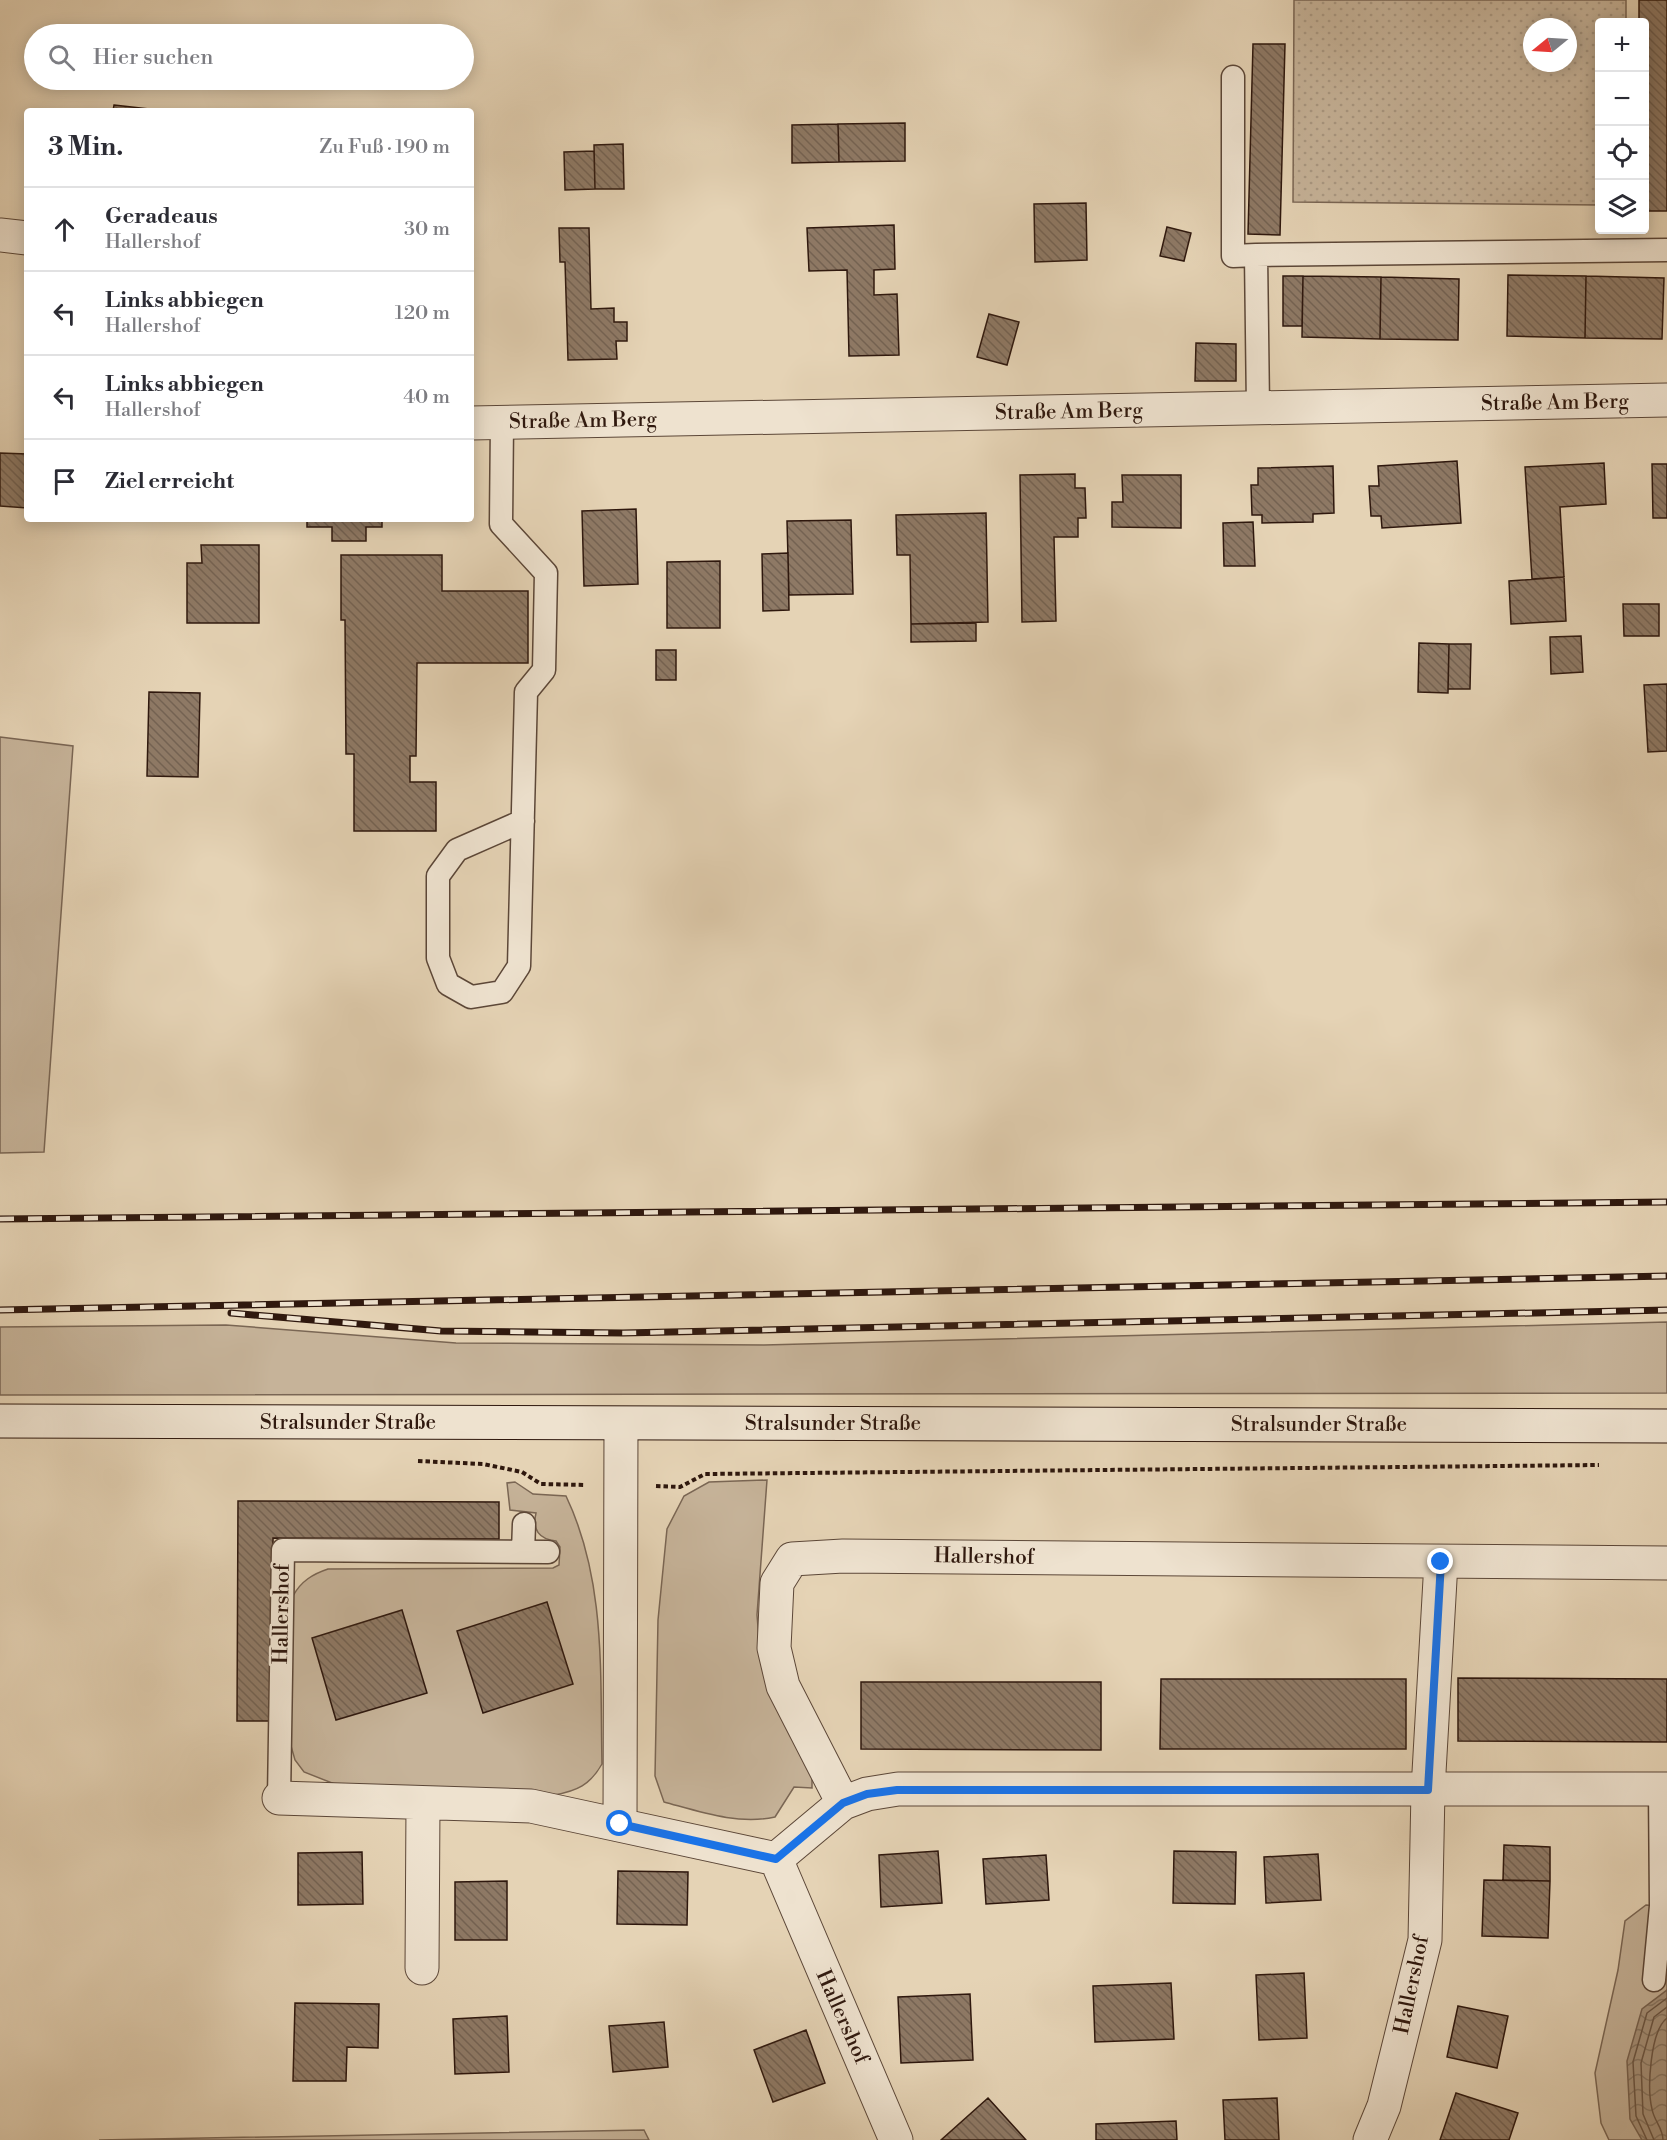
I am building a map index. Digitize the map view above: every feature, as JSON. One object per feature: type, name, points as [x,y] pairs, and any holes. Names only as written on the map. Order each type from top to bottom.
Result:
[{"type":"street","points":[[0,234],[24,238]]},
{"type":"street","name":"Straße Am Berg","points":[[487,423],[1667,400]]},
{"type":"street","name":"Stralsunder Straße","points":[[0,1421],[1667,1426]]},
{"type":"street","points":[[620,1824],[621,1424]]},
{"type":"street","name":"Hallershof","points":[[843,1803],[783,1686],[776,1657],[777,1583],[792,1559],[843,1556],[1667,1563]]},
{"type":"street","name":"Hallershof","points":[[1370,2140],[1384,2106],[1425,1940],[1428,1790],[1441,1562]]},
{"type":"street","points":[[776,1859],[843,1803],[867,1794],[897,1790],[1664,1789]]},
{"type":"street","name":"Hallershof","points":[[279,1798],[531,1806],[776,1859],[896,2140]]},
{"type":"street","points":[[422,1968],[423,1804]]},
{"type":"lane","points":[[1233,77],[1233,256],[1667,250]]},
{"type":"lane","points":[[1256,255],[1258,408]]},
{"type":"lane","points":[[487,423],[501,524],[546,573],[544,670],[526,692],[523,821],[519,966],[502,992],[471,997],[448,984],[438,958],[438,876],[457,850],[523,821]]},
{"type":"lane","points":[[523,1552],[524,1524]]},
{"type":"lane","name":"Hallershof","points":[[279,1798],[283,1550],[548,1552]]},
{"type":"lane","points":[[1654,1980],[1661,1906],[1664,1789]]},
{"type":"path","points":[[407,1461],[483,1464],[522,1472],[541,1484],[680,1487],[705,1474],[1608,1465]]},
{"type":"shaded area","points":[[1294,0],[1626,0],[1626,18],[1595,18],[1595,205],[1293,202]]},
{"type":"shaded area","points":[[0,737],[73,746],[44,1152],[0,1153]]},
{"type":"shaded area","points":[[1667,1322],[1667,1393],[0,1395],[0,1327],[226,1325],[456,1343],[764,1345]]},
{"type":"shaded area","points":[[767,1480],[757,1615],[761,1663],[812,1773],[812,1788],[794,1787],[775,1817],[733,1818],[664,1802],[655,1776],[658,1620],[667,1529],[684,1496],[709,1482]]},
{"type":"shaded area","points":[[515,1482],[533,1494],[566,1496],[579,1528],[588,1560],[594,1593],[600,1661],[602,1764],[593,1777],[582,1786],[554,1795],[350,1790],[304,1772],[295,1760],[291,1746],[289,1623],[290,1607],[296,1591],[308,1579],[328,1569],[553,1568],[559,1565],[560,1547],[556,1541],[538,1533],[535,1524],[536,1513],[510,1510],[507,1483]]},
{"type":"shaded area","points":[[1646,1905],[1667,1907],[1667,2140],[1609,2140],[1601,2123],[1595,2073],[1618,1970],[1625,1921]]},
{"type":"shaded area","points":[[644,2130],[649,2140],[99,2140]]},
{"type":"water","points":[[1667,1990],[1667,2140],[1642,2140],[1630,2119],[1627,2061],[1642,2009]]},
{"type":"building","points":[[1639,0],[1667,0],[1667,211],[1649,211],[1649,18],[1639,18]]},
{"type":"building","points":[[1253,44],[1285,44],[1280,235],[1248,234]]},
{"type":"building","points":[[114,105],[140,108],[114,108]]},
{"type":"building","points":[[905,123],[905,161],[839,162],[838,124]]},
{"type":"building","points":[[838,124],[839,162],[792,163],[792,125]]},
{"type":"building","points":[[623,144],[624,189],[595,189],[594,145]]},
{"type":"building","points":[[594,151],[595,189],[565,190],[564,152]]},
{"type":"building","points":[[1086,203],[1087,260],[1035,262],[1034,204]]},
{"type":"building","points":[[894,225],[895,269],[874,270],[874,295],[897,294],[899,355],[849,356],[847,270],[809,271],[807,228]]},
{"type":"building","points":[[1167,227],[1191,233],[1184,261],[1160,256]]},
{"type":"building","points":[[559,228],[589,228],[591,309],[614,308],[614,322],[627,322],[627,341],[616,341],[617,359],[568,360],[565,262],[560,262]]},
{"type":"building","points":[[1508,275],[1586,276],[1585,338],[1507,336]]},
{"type":"building","points":[[1283,276],[1303,276],[1302,326],[1283,326]]},
{"type":"building","points":[[1303,276],[1381,277],[1380,339],[1302,337]]},
{"type":"building","points":[[1586,276],[1664,278],[1662,339],[1585,338]]},
{"type":"building","points":[[1381,277],[1459,279],[1458,340],[1380,339]]},
{"type":"building","points":[[989,314],[1019,322],[1007,365],[977,357]]},
{"type":"building","points":[[1196,343],[1236,344],[1236,381],[1195,381]]},
{"type":"building","points":[[0,453],[24,454],[24,508],[0,506]]},
{"type":"building","points":[[1457,461],[1461,523],[1382,528],[1381,516],[1371,516],[1369,486],[1379,486],[1378,466]]},
{"type":"building","points":[[1604,463],[1606,504],[1560,507],[1564,577],[1532,579],[1525,467]]},
{"type":"building","points":[[1652,464],[1667,464],[1667,518],[1653,518]]},
{"type":"building","points":[[1333,466],[1334,513],[1313,514],[1313,522],[1262,523],[1262,515],[1252,515],[1251,485],[1258,485],[1258,468]]},
{"type":"building","points":[[1075,474],[1075,488],[1085,488],[1086,518],[1078,518],[1078,537],[1054,537],[1056,621],[1022,622],[1020,475]]},
{"type":"building","points":[[1122,475],[1181,475],[1181,528],[1112,527],[1112,502],[1123,502]]},
{"type":"building","points":[[636,509],[638,584],[584,586],[582,511]]},
{"type":"building","points":[[986,513],[988,622],[911,624],[910,555],[897,555],[896,515]]},
{"type":"building","points":[[851,520],[853,594],[789,595],[787,521]]},
{"type":"building","points":[[307,522],[382,522],[382,527],[366,527],[366,541],[332,541],[332,527],[307,527]]},
{"type":"building","points":[[1253,522],[1255,566],[1224,566],[1223,523]]},
{"type":"building","points":[[201,545],[259,545],[259,623],[187,623],[187,563],[202,563]]},
{"type":"building","points":[[788,553],[789,610],[763,611],[762,554]]},
{"type":"building","points":[[341,555],[442,555],[442,591],[528,591],[528,663],[417,663],[416,756],[410,756],[410,782],[436,782],[436,831],[354,831],[354,754],[346,754],[345,620],[341,620]]},
{"type":"building","points":[[720,561],[720,628],[667,628],[667,562]]},
{"type":"building","points":[[1564,577],[1566,621],[1511,624],[1509,581]]},
{"type":"building","points":[[1623,604],[1659,604],[1659,636],[1624,636]]},
{"type":"building","points":[[976,623],[976,641],[911,642],[911,624]]},
{"type":"building","points":[[1581,636],[1583,672],[1551,674],[1550,637]]},
{"type":"building","points":[[1419,643],[1449,644],[1448,693],[1418,692]]},
{"type":"building","points":[[1449,644],[1471,644],[1470,689],[1448,689]]},
{"type":"building","points":[[656,650],[676,650],[676,680],[656,680]]},
{"type":"building","points":[[1667,684],[1667,751],[1648,752],[1644,685]]},
{"type":"building","points":[[149,692],[200,693],[198,777],[147,776]]},
{"type":"building","points":[[238,1501],[499,1502],[499,1539],[273,1538],[273,1721],[237,1721]]},
{"type":"building","points":[[547,1602],[573,1684],[483,1713],[457,1631]]},
{"type":"building","points":[[402,1610],[427,1693],[336,1720],[312,1638]]},
{"type":"building","points":[[1458,1678],[1667,1679],[1667,1742],[1458,1741]]},
{"type":"building","points":[[1161,1679],[1406,1679],[1406,1749],[1160,1749]]},
{"type":"building","points":[[861,1682],[1101,1682],[1101,1750],[861,1749]]},
{"type":"building","points":[[1504,1845],[1550,1847],[1550,1881],[1503,1880]]},
{"type":"building","points":[[938,1851],[942,1903],[881,1907],[879,1855]]},
{"type":"building","points":[[1174,1851],[1236,1852],[1235,1904],[1173,1903]]},
{"type":"building","points":[[362,1852],[363,1904],[298,1905],[298,1853]]},
{"type":"building","points":[[1318,1854],[1321,1900],[1266,1903],[1264,1857]]},
{"type":"building","points":[[1046,1855],[1049,1900],[986,1904],[983,1859]]},
{"type":"building","points":[[618,1871],[688,1872],[687,1925],[617,1924]]},
{"type":"building","points":[[1484,1880],[1550,1881],[1548,1938],[1482,1936]]},
{"type":"building","points":[[507,1881],[507,1940],[455,1940],[455,1882]]},
{"type":"building","points":[[1304,1973],[1307,2038],[1259,2040],[1256,1975]]},
{"type":"building","points":[[1171,1983],[1174,2039],[1095,2042],[1093,1986]]},
{"type":"building","points":[[970,1994],[973,2060],[901,2063],[898,1997]]},
{"type":"building","points":[[295,2003],[379,2004],[378,2048],[347,2047],[346,2081],[293,2081]]},
{"type":"building","points":[[1458,2006],[1508,2016],[1497,2068],[1447,2057]]},
{"type":"building","points":[[507,2016],[509,2072],[455,2074],[453,2019]]},
{"type":"building","points":[[664,2022],[668,2067],[613,2072],[609,2026]]},
{"type":"building","points":[[806,2030],[825,2083],[773,2102],[754,2050]]},
{"type":"building","points":[[1456,2093],[1518,2113],[1509,2140],[1440,2140]]},
{"type":"building","points":[[988,2098],[1026,2140],[941,2140]]},
{"type":"building","points":[[1277,2098],[1279,2140],[1225,2140],[1223,2100]]},
{"type":"building","points":[[1176,2121],[1177,2140],[1096,2140],[1096,2124]]},
{"type":"railway","points":[[0,1219],[1667,1202]]},
{"type":"railway","points":[[0,1310],[1667,1276]]},
{"type":"railway","points":[[231,1313],[441,1331],[623,1333],[1667,1310]]},
{"type":"route","points":[[620,1824],[776,1859],[843,1803],[867,1794],[897,1790],[1428,1790],[1441,1562]]}]
